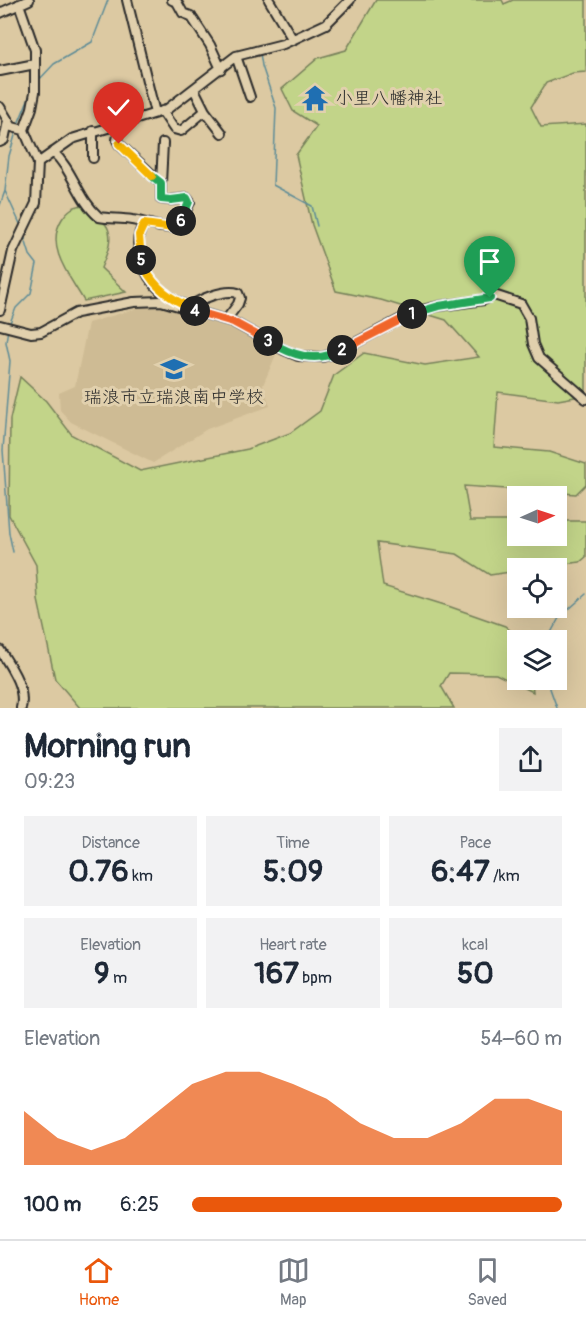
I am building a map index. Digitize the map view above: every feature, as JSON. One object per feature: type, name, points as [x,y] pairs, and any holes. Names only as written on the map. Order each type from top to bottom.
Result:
[{"type":"street","points":[[0,13],[29,0]]},
{"type":"street","points":[[127,0],[159,112],[174,129],[182,131],[205,111]]},
{"type":"street","points":[[172,0],[177,2],[183,13],[191,16],[210,45],[221,69]]},
{"type":"street","points":[[269,0],[293,40]]},
{"type":"street","points":[[38,163],[72,139],[170,108],[236,56],[293,40],[326,24],[350,0]]},
{"type":"street","points":[[0,310],[13,251],[36,203],[38,163],[24,130],[35,92],[35,50],[19,4]]},
{"type":"street","points":[[236,56],[250,97]]},
{"type":"street","points":[[0,71],[35,64]]},
{"type":"street","points":[[194,89],[205,111],[222,133]]},
{"type":"street","points":[[0,107],[10,124],[24,130]]},
{"type":"street","points":[[0,142],[4,140],[10,124]]},
{"type":"street","points":[[120,124],[117,140],[119,144],[161,183]]},
{"type":"street","points":[[93,131],[93,158]]},
{"type":"street","points":[[53,152],[60,158],[85,202],[99,217],[120,218],[173,228],[179,226],[189,202],[187,198],[161,199],[163,143]]},
{"type":"street","points":[[144,224],[139,235],[139,252],[143,266],[159,290],[185,305],[187,309]]},
{"type":"street","points":[[187,309],[214,295],[232,291],[238,293],[240,298],[238,304],[226,320]]},
{"type":"street","points":[[0,325],[31,333],[41,332],[76,314],[149,300],[161,301],[244,327],[298,356],[322,357],[336,353],[422,310],[484,300],[494,295],[521,304],[529,318],[533,344],[538,358],[586,399]]},
{"type":"street","points":[[0,650],[16,676],[23,701],[21,708]]},
{"type":"shaded area","name":"瑞浪市立瑞浪南中学校","points":[[145,306],[166,307],[236,328],[277,352],[263,385],[270,406],[207,429],[153,463],[71,422],[60,410],[59,393],[75,386],[88,323]]},
{"type":"green space","points":[[376,0],[502,0],[504,4],[513,0],[586,0],[586,72],[573,73],[546,83],[531,107],[541,127],[586,124],[586,395],[558,400],[498,392],[494,447],[549,452],[586,464],[586,484],[576,494],[567,493],[567,486],[507,486],[507,489],[464,486],[470,521],[507,521],[507,546],[567,546],[567,521],[586,521],[586,557],[580,562],[567,564],[567,558],[507,558],[507,572],[490,575],[457,554],[377,543],[383,586],[448,606],[505,626],[510,630],[507,630],[507,679],[496,674],[449,673],[441,686],[454,708],[80,708],[55,679],[38,600],[36,565],[9,515],[10,419],[20,377],[46,401],[72,435],[140,471],[248,449],[290,433],[320,411],[334,375],[364,353],[425,365],[479,357],[446,320],[381,300],[336,291],[312,225],[296,155],[317,126],[293,111],[282,89],[318,58],[346,50]]},
{"type":"green space","points":[[84,205],[104,222],[109,230],[109,246],[101,268],[126,292],[84,301],[61,262],[56,240],[57,230],[69,211],[74,207]]},
{"type":"waterway","points":[[38,81],[54,64],[92,42],[108,0]]},
{"type":"waterway","points":[[199,35],[206,47]]},
{"type":"waterway","points":[[260,53],[276,108],[273,185],[312,206],[317,226]]},
{"type":"waterway","points":[[18,124],[32,90]]},
{"type":"waterway","points":[[0,205],[5,191],[9,156],[16,132]]},
{"type":"waterway","points":[[5,191],[21,226]]},
{"type":"waterway","points":[[9,325],[16,308],[31,293],[37,264],[30,255],[24,236]]},
{"type":"waterway","points":[[8,329],[6,342],[10,361],[3,450],[9,533],[13,552]]},
{"type":"waterway","points":[[552,630],[559,618],[586,594]]},
{"type":"waterway","points":[[551,690],[557,708]]},
{"type":"place","name":"小里八幡神社","points":[[315,98]]},
{"type":"place","name":"瑞浪市立瑞浪南中学校","points":[[174,369]]},
{"type":"route","points":[[119,144],[161,183],[161,199],[187,198],[189,202],[179,226],[173,228],[144,224],[141,228],[139,252],[141,259],[148,276],[159,290],[185,305],[186,309],[233,322],[298,356],[322,357],[336,353],[422,310],[490,298]]}]
